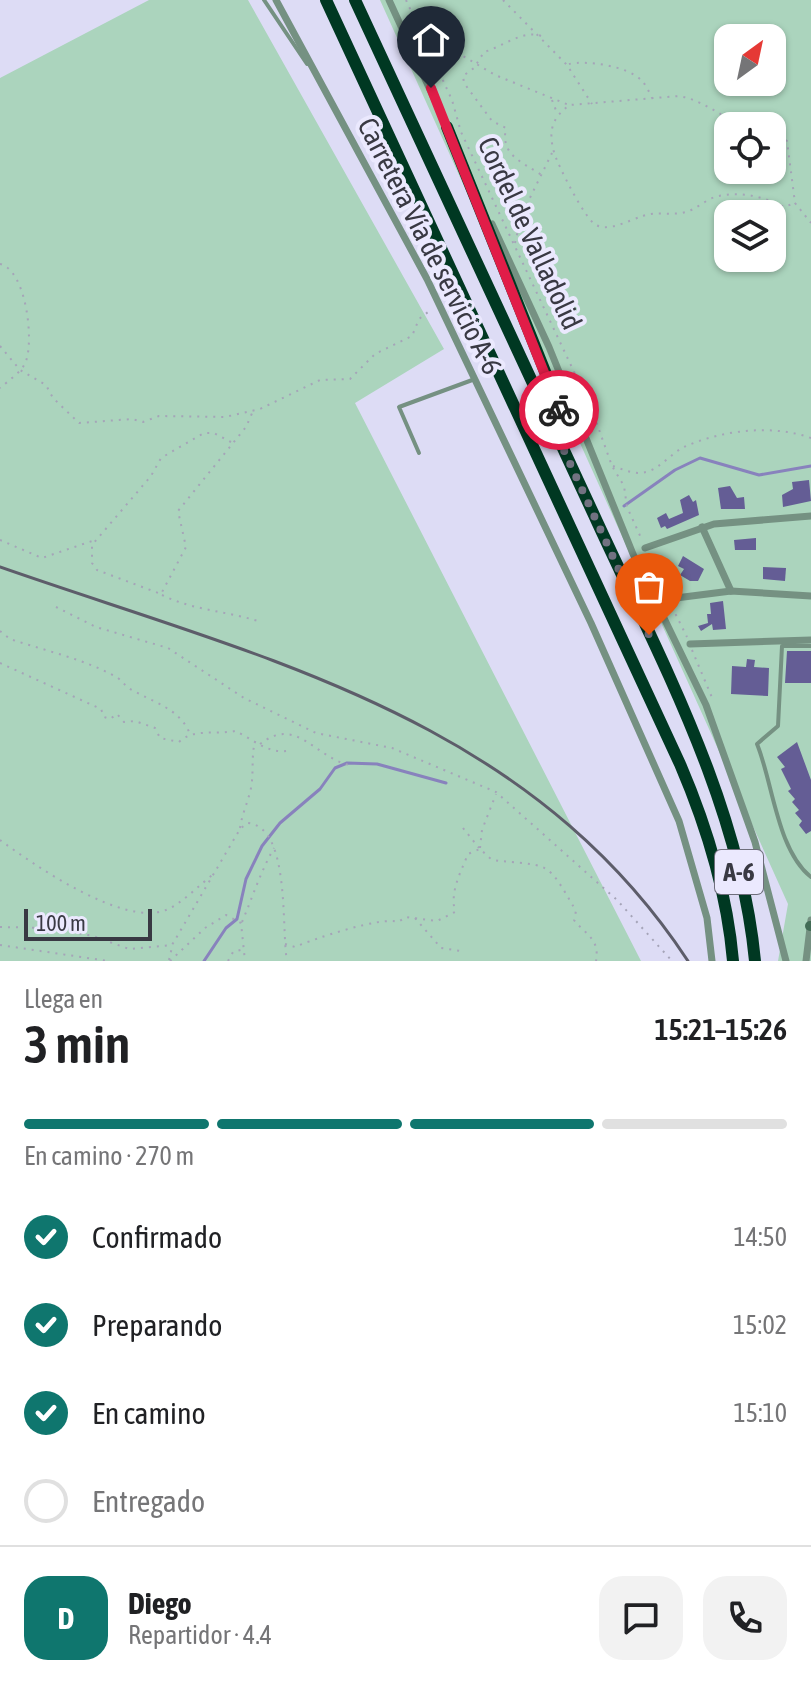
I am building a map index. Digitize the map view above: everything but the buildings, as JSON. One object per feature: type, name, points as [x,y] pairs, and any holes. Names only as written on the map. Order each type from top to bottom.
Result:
[{"type":"highway","name":"A-6","points":[[326,0],[680,764],[714,859],[731,929],[733,961]]},
{"type":"highway","name":"A-6","points":[[355,0],[561,444],[714,785],[735,851],[752,928],[755,961]]},
{"type":"highway","points":[[447,127],[554,394],[565,427],[561,444]]},
{"type":"street","name":"Carretera Vía de servicio A-6","points":[[276,0],[440,305],[591,623],[679,821],[707,918],[712,961]]},
{"type":"street","points":[[389,0],[549,347],[633,554],[706,705],[755,842],[786,961]]},
{"type":"street","points":[[645,548],[702,527],[811,516]]},
{"type":"street","points":[[702,527],[731,591]]},
{"type":"street","points":[[668,599],[731,591],[811,596]]},
{"type":"street","points":[[690,644],[811,640]]},
{"type":"street","points":[[806,961],[811,924]]},
{"type":"lane","points":[[264,0],[319,82]]},
{"type":"lane","points":[[419,453],[399,407],[475,379]]},
{"type":"lane","points":[[811,646],[782,646],[778,726],[757,744],[770,775],[771,801],[797,864],[811,877]]},
{"type":"path","name":"Cordel de Valladolid","points":[[406,0],[452,100],[461,132],[592,410],[612,466],[624,486],[627,507],[645,548],[645,561],[690,644],[713,701]]},
{"type":"path","points":[[503,0],[567,65],[593,105]]},
{"type":"path","points":[[541,36],[524,34],[504,46],[484,52],[478,63],[466,71],[464,83],[492,121],[506,128],[503,139],[514,160],[543,176]]},
{"type":"path","points":[[425,42],[570,105],[679,96],[697,99],[715,112]]},
{"type":"path","points":[[567,65],[584,61],[628,71],[642,80],[652,99]]},
{"type":"path","points":[[551,99],[557,114]]},
{"type":"path","points":[[570,105],[557,114],[549,135],[553,151],[585,217],[598,227],[608,228],[648,214],[686,212],[718,196],[762,196],[784,207],[795,203]]},
{"type":"path","points":[[786,140],[790,150],[795,203],[811,223]]},
{"type":"path","points":[[515,244],[522,214],[553,151]]},
{"type":"path","points":[[0,264],[12,271],[24,296],[29,345],[26,362],[0,388]]},
{"type":"path","points":[[0,346],[20,370],[46,385],[53,398],[79,423],[132,419],[143,422],[159,416],[225,417],[253,410],[320,380],[350,379],[375,354],[412,336],[419,319],[440,305]]},
{"type":"path","points":[[161,594],[186,547],[178,511],[246,427],[253,410]]},
{"type":"path","points":[[612,466],[634,473],[651,471],[682,448],[716,436],[787,430],[811,438]]},
{"type":"path","points":[[231,442],[214,433],[204,433],[161,458],[151,476],[96,540],[91,554],[97,570],[206,611],[231,617],[240,614],[261,622]]},
{"type":"path","points":[[0,540],[42,558],[96,540]]},
{"type":"path","points":[[56,607],[96,627],[168,648],[244,698],[316,733],[392,748],[496,792],[617,900],[672,961]]},
{"type":"path","points":[[0,631],[10,639],[90,666],[120,680],[128,688],[174,711],[184,721],[190,735]]},
{"type":"path","points":[[0,663],[101,709],[104,717],[110,719],[117,714],[124,722],[135,721],[155,728],[160,738],[179,742],[190,735],[235,731],[281,753],[291,750]]},
{"type":"path","points":[[260,744],[273,734],[290,733],[331,760],[353,766]]},
{"type":"path","points":[[169,961],[172,945],[240,829],[250,792],[253,769],[250,761],[255,741]]},
{"type":"path","points":[[480,849],[482,830],[496,792]]},
{"type":"path","points":[[240,829],[247,823],[254,824],[267,835],[274,847],[283,886],[287,961]]},
{"type":"path","points":[[463,828],[492,860],[532,861],[550,870],[576,911],[574,920],[594,941],[598,949],[596,961]]},
{"type":"path","points":[[0,840],[45,872],[99,898],[144,914],[167,910],[216,872]]},
{"type":"path","points":[[245,961],[241,923],[255,893],[257,879],[274,847]]},
{"type":"path","points":[[285,944],[295,947],[328,932],[414,917],[437,921],[455,912],[451,897],[456,884],[468,854],[480,849]]},
{"type":"path","points":[[169,961],[215,920],[226,915],[241,923]]},
{"type":"path","points":[[414,917],[441,948],[461,951]]},
{"type":"path","points":[[0,927],[50,928],[93,936],[129,949],[172,945]]},
{"type":"path","points":[[0,945],[108,961]]},
{"type":"path","points":[[228,961],[233,952],[244,949]]},
{"type":"path","points":[[70,955],[73,961]]},
{"type":"green space","points":[[149,0],[248,0],[444,349],[355,403],[641,961],[0,961],[0,78]]},
{"type":"green space","points":[[380,0],[811,0],[811,961],[778,961],[788,904]]},
{"type":"waterway","points":[[624,506],[675,470],[700,458],[759,475],[811,466]]},
{"type":"waterway","points":[[204,961],[226,928],[237,919],[246,879],[262,846],[280,823],[320,789],[335,768],[347,763],[377,764],[446,783]]},
{"type":"railway","points":[[0,567],[289,667],[381,706],[468,752],[549,808],[623,877],[688,961]]},
{"type":"way so far","points":[[559,410],[565,427],[561,444],[649,635]]},
{"type":"route","points":[[431,88],[559,410]]}]
